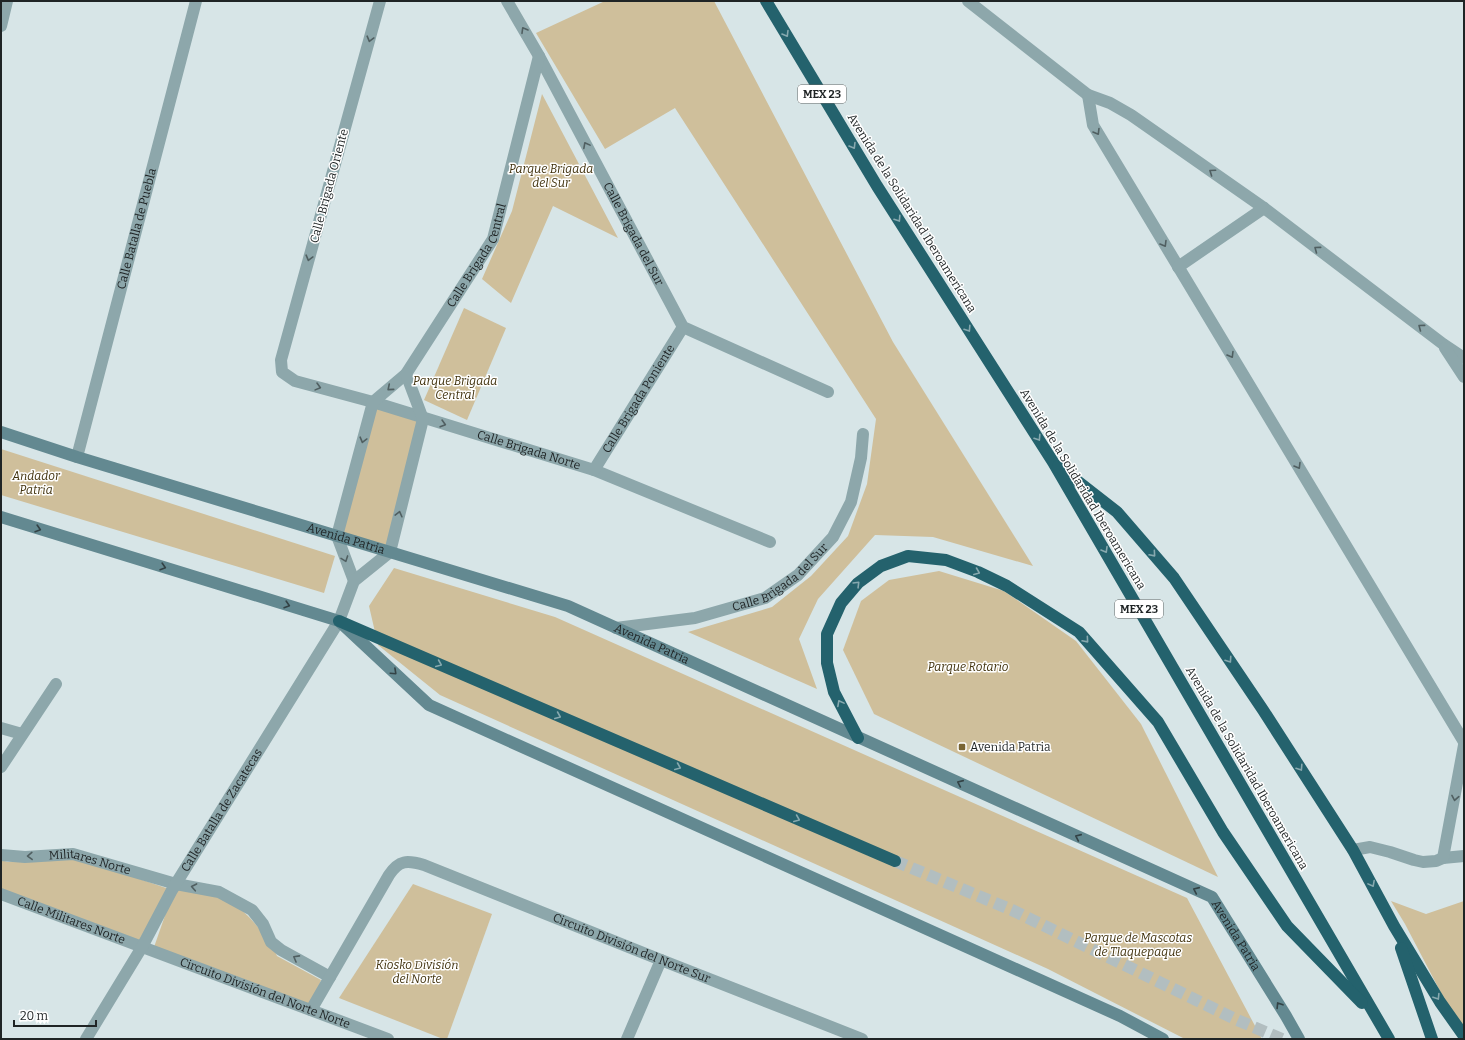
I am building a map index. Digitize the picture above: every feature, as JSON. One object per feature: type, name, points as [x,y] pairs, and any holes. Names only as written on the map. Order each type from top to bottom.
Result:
[{"type":"highway","name":"Avenida de la Solidaridad Iberoamericana","points":[[766,1],[877,186],[1053,462],[1389,1039]]},
{"type":"highway","points":[[1053,462],[1117,512],[1174,578],[1354,850],[1394,926],[1440,1002],[1464,1036]]},
{"type":"highway","points":[[858,738],[834,692],[827,663],[827,634],[841,603],[858,583],[881,566],[908,556],[946,560],[978,572],[1007,586],[1079,632],[1158,722],[1223,832],[1287,926],[1375,1016]]},
{"type":"highway","points":[[339,621],[895,861]]},
{"type":"highway","points":[[1394,926],[1432,1039]]},
{"type":"street","points":[[1,26],[7,1]]},
{"type":"street","name":"Calle Batalla de Puebla","points":[[77,457],[196,1]]},
{"type":"street","name":"Calle Brigada Oriente","points":[[282,372],[281,360],[380,1]]},
{"type":"street","name":"Calle Brigada del Sur","points":[[507,1],[539,56],[683,327]]},
{"type":"street","points":[[968,1],[1088,95],[1110,103],[1131,114],[1264,208],[1443,344],[1464,358]]},
{"type":"street","name":"Calle Brigada Central","points":[[373,402],[406,374],[493,239],[539,56]]},
{"type":"street","points":[[1088,95],[1093,125],[1464,742]]},
{"type":"street","points":[[1178,267],[1264,208]]},
{"type":"street","points":[[683,327],[828,392]]},
{"type":"street","name":"Calle Brigada Poniente","points":[[594,470],[683,327]]},
{"type":"street","points":[[1443,344],[1464,377]]},
{"type":"street","name":"Calle Brigada Norte","points":[[282,372],[295,381],[373,402],[423,419],[594,470],[770,542]]},
{"type":"street","points":[[373,402],[337,536],[354,581],[390,552],[423,419],[406,374]]},
{"type":"street","name":"Avenida Patria","points":[[1,432],[77,457],[568,606],[1212,897],[1286,1016],[1298,1039]]},
{"type":"street","name":"Calle Brigada del Sur","points":[[616,628],[695,618],[765,598],[798,575],[833,538],[851,502],[861,458],[863,434]]},
{"type":"street","points":[[1,517],[339,621],[429,705],[1120,1016],[1163,1039]]},
{"type":"street","name":"Calle Batalla de Zacatecas","points":[[86,1039],[142,947],[176,884],[339,621],[354,581]]},
{"type":"street","points":[[1,767],[56,684]]},
{"type":"street","points":[[1,728],[22,734]]},
{"type":"street","points":[[1444,858],[1464,746]]},
{"type":"street","points":[[1354,850],[1370,847],[1423,862],[1464,856]]},
{"type":"street","name":"Militares Norte","points":[[1,855],[25,856],[73,854],[176,884],[219,892],[252,910],[263,924],[271,942],[280,950],[330,977]]},
{"type":"street","name":"Circuito División del Norte Sur","points":[[330,977],[388,875],[400,863],[412,862],[424,865],[862,1039]]},
{"type":"street","name":"Calle Militares Norte","points":[[1,894],[142,947]]},
{"type":"street","name":"Circuito División del Norte Norte","points":[[142,947],[388,1039]]},
{"type":"street","points":[[628,1039],[660,960]]},
{"type":"street","points":[[311,1010],[330,977]]},
{"type":"green space","points":[[605,1],[714,1],[893,342],[1033,566],[933,537],[875,535],[818,599],[799,639],[817,689],[688,632],[772,607],[811,576],[848,536],[867,484],[876,419],[675,108],[605,149],[536,33]]},
{"type":"green space","name":"Parque Brigada del Sur","points":[[542,94],[618,238],[553,206],[511,303],[482,279],[512,211]]},
{"type":"green space","name":"Parque Brigada Central","points":[[464,308],[506,328],[467,420],[424,400]]},
{"type":"green space","points":[[373,402],[423,419],[390,552],[342,538]]},
{"type":"green space","name":"Andador Patria","points":[[1,449],[335,556],[324,593],[1,495]]},
{"type":"green space","name":"Parque de Mascotas de Tlaquepaque","points":[[394,568],[555,617],[1187,898],[1262,1039],[1185,1039],[1048,969],[440,695],[378,645],[369,606]]},
{"type":"green space","name":"Parque Rotario","points":[[939,571],[1004,591],[1076,641],[1141,724],[1218,877],[874,714],[843,650],[861,601],[889,580]]},
{"type":"green space","points":[[66,854],[172,890],[142,947],[1,894],[1,860],[8,862]]},
{"type":"green space","points":[[176,884],[227,896],[250,918],[271,942],[277,956],[321,980],[311,1010],[153,950]]},
{"type":"green space","name":"Kiosko División del Norte","points":[[413,884],[492,914],[447,1039],[443,1039],[339,998]]},
{"type":"green space","points":[[1391,901],[1426,914],[1464,901],[1464,1036],[1405,924]]},
{"type":"tunnel","points":[[895,861],[1012,910],[1235,1019],[1282,1039]]},
{"type":"place","name":"Avenida Patria","points":[[962,747]]}]
